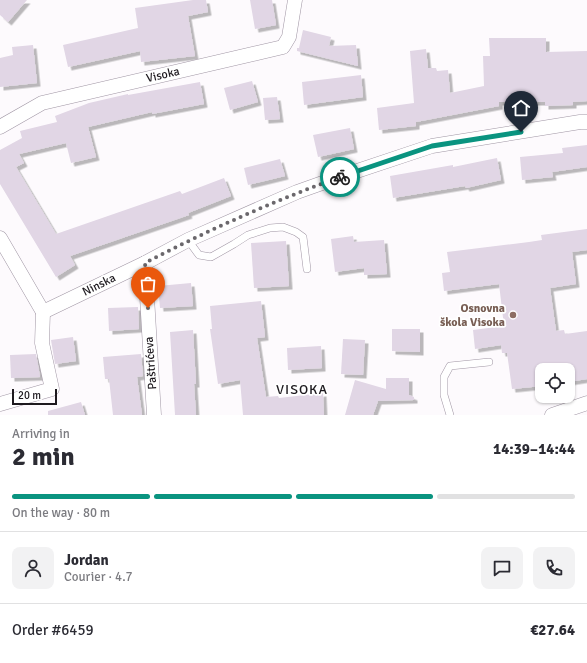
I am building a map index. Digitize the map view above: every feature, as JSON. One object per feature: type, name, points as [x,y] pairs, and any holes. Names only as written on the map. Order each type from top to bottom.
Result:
[{"type":"street","name":"Visoka","points":[[0,127],[42,103],[284,47],[289,37],[295,0]]},
{"type":"street","name":"Ninska","points":[[43,312],[145,263],[188,240],[297,192],[342,176],[432,146],[587,122]]},
{"type":"street","points":[[0,238],[43,312],[42,343],[52,389],[0,404]]},
{"type":"street","name":"Paštrićeva","points":[[145,263],[154,415]]},
{"type":"street","points":[[552,415],[587,403]]},
{"type":"lane","points":[[188,240],[199,255],[211,256],[248,235],[270,228],[283,227],[296,232],[303,237],[307,269]]},
{"type":"lane","points":[[450,415],[444,395],[444,377],[450,366],[488,362]]},
{"type":"building","points":[[0,0],[27,0],[8,22],[0,15]]},
{"type":"building","points":[[193,0],[206,0],[208,12],[188,16],[195,56],[141,62],[140,51],[68,67],[63,45],[138,28],[135,8]]},
{"type":"building","points":[[250,0],[272,0],[276,25],[255,29]]},
{"type":"building","points":[[303,30],[331,37],[329,46],[356,45],[358,66],[297,51]]},
{"type":"building","points":[[489,38],[546,38],[546,52],[587,51],[587,101],[573,102],[573,105],[545,106],[545,102],[499,102],[499,106],[416,122],[416,126],[379,130],[377,108],[414,103],[410,51],[426,49],[428,68],[436,68],[437,71],[448,70],[450,93],[484,86],[483,56],[490,56]]},
{"type":"building","points":[[33,45],[37,83],[0,87],[0,58],[13,55],[12,47]]},
{"type":"building","points":[[361,75],[363,97],[304,105],[302,82]]},
{"type":"building","points":[[252,81],[258,102],[230,110],[224,88]]},
{"type":"building","points":[[200,82],[204,104],[152,114],[152,112],[88,127],[96,157],[71,163],[66,143],[19,154],[24,163],[16,167],[56,234],[180,191],[182,194],[224,178],[231,196],[188,213],[189,215],[70,256],[75,265],[56,277],[0,184],[0,150],[22,138],[20,131],[57,122],[55,116],[89,103],[128,94]]},
{"type":"building","points":[[277,97],[280,119],[265,120],[263,98]]},
{"type":"building","points":[[350,128],[354,149],[318,157],[313,135]]},
{"type":"building","points":[[587,145],[587,167],[552,172],[553,177],[522,180],[520,157],[563,153],[562,148]]},
{"type":"building","points":[[497,158],[501,180],[466,188],[465,186],[393,198],[390,176],[453,165],[453,167]]},
{"type":"building","points":[[280,159],[285,176],[248,185],[244,168]]},
{"type":"building","points":[[587,229],[587,250],[572,252],[576,284],[550,288],[556,331],[564,330],[565,334],[587,331],[587,379],[575,381],[575,363],[535,363],[535,387],[512,389],[507,353],[502,353],[501,345],[475,349],[473,330],[504,326],[499,284],[444,291],[442,273],[450,272],[447,252],[542,240],[541,235]]},
{"type":"building","points":[[353,236],[354,242],[384,240],[387,274],[364,275],[364,268],[335,272],[331,239]]},
{"type":"building","points":[[286,241],[289,286],[254,288],[251,243]]},
{"type":"building","points":[[191,283],[193,306],[160,308],[158,286]]},
{"type":"building","points":[[261,301],[265,337],[257,338],[266,397],[278,396],[279,398],[323,393],[324,415],[243,415],[240,380],[218,384],[210,329],[212,329],[210,306]]},
{"type":"building","points":[[138,307],[139,329],[109,331],[108,308]]},
{"type":"building","points":[[392,329],[420,329],[420,352],[392,351]]},
{"type":"building","points":[[193,330],[196,415],[175,415],[170,332]]},
{"type":"building","points":[[73,337],[76,361],[55,364],[51,340]]},
{"type":"building","points":[[343,339],[365,340],[363,375],[341,374]]},
{"type":"building","points":[[321,346],[322,368],[288,370],[287,348]]},
{"type":"building","points":[[36,354],[40,377],[11,378],[10,355]]},
{"type":"building","points":[[141,354],[143,376],[137,377],[142,415],[113,415],[109,379],[105,379],[103,357]]},
{"type":"building","points":[[386,378],[409,378],[409,395],[414,397],[414,400],[378,401],[373,415],[345,415],[355,380],[386,389]]},
{"type":"building","points":[[81,402],[85,415],[48,415],[48,411]]},
{"type":"way so far","points":[[148,308],[145,263],[188,240],[297,192],[340,177]]},
{"type":"place","name":"Osnovna škola Visoka","points":[[513,315]]},
{"type":"district","name":"VISOKA","points":[[302,389]]},
{"type":"route","points":[[340,177],[432,146],[521,132]]}]
